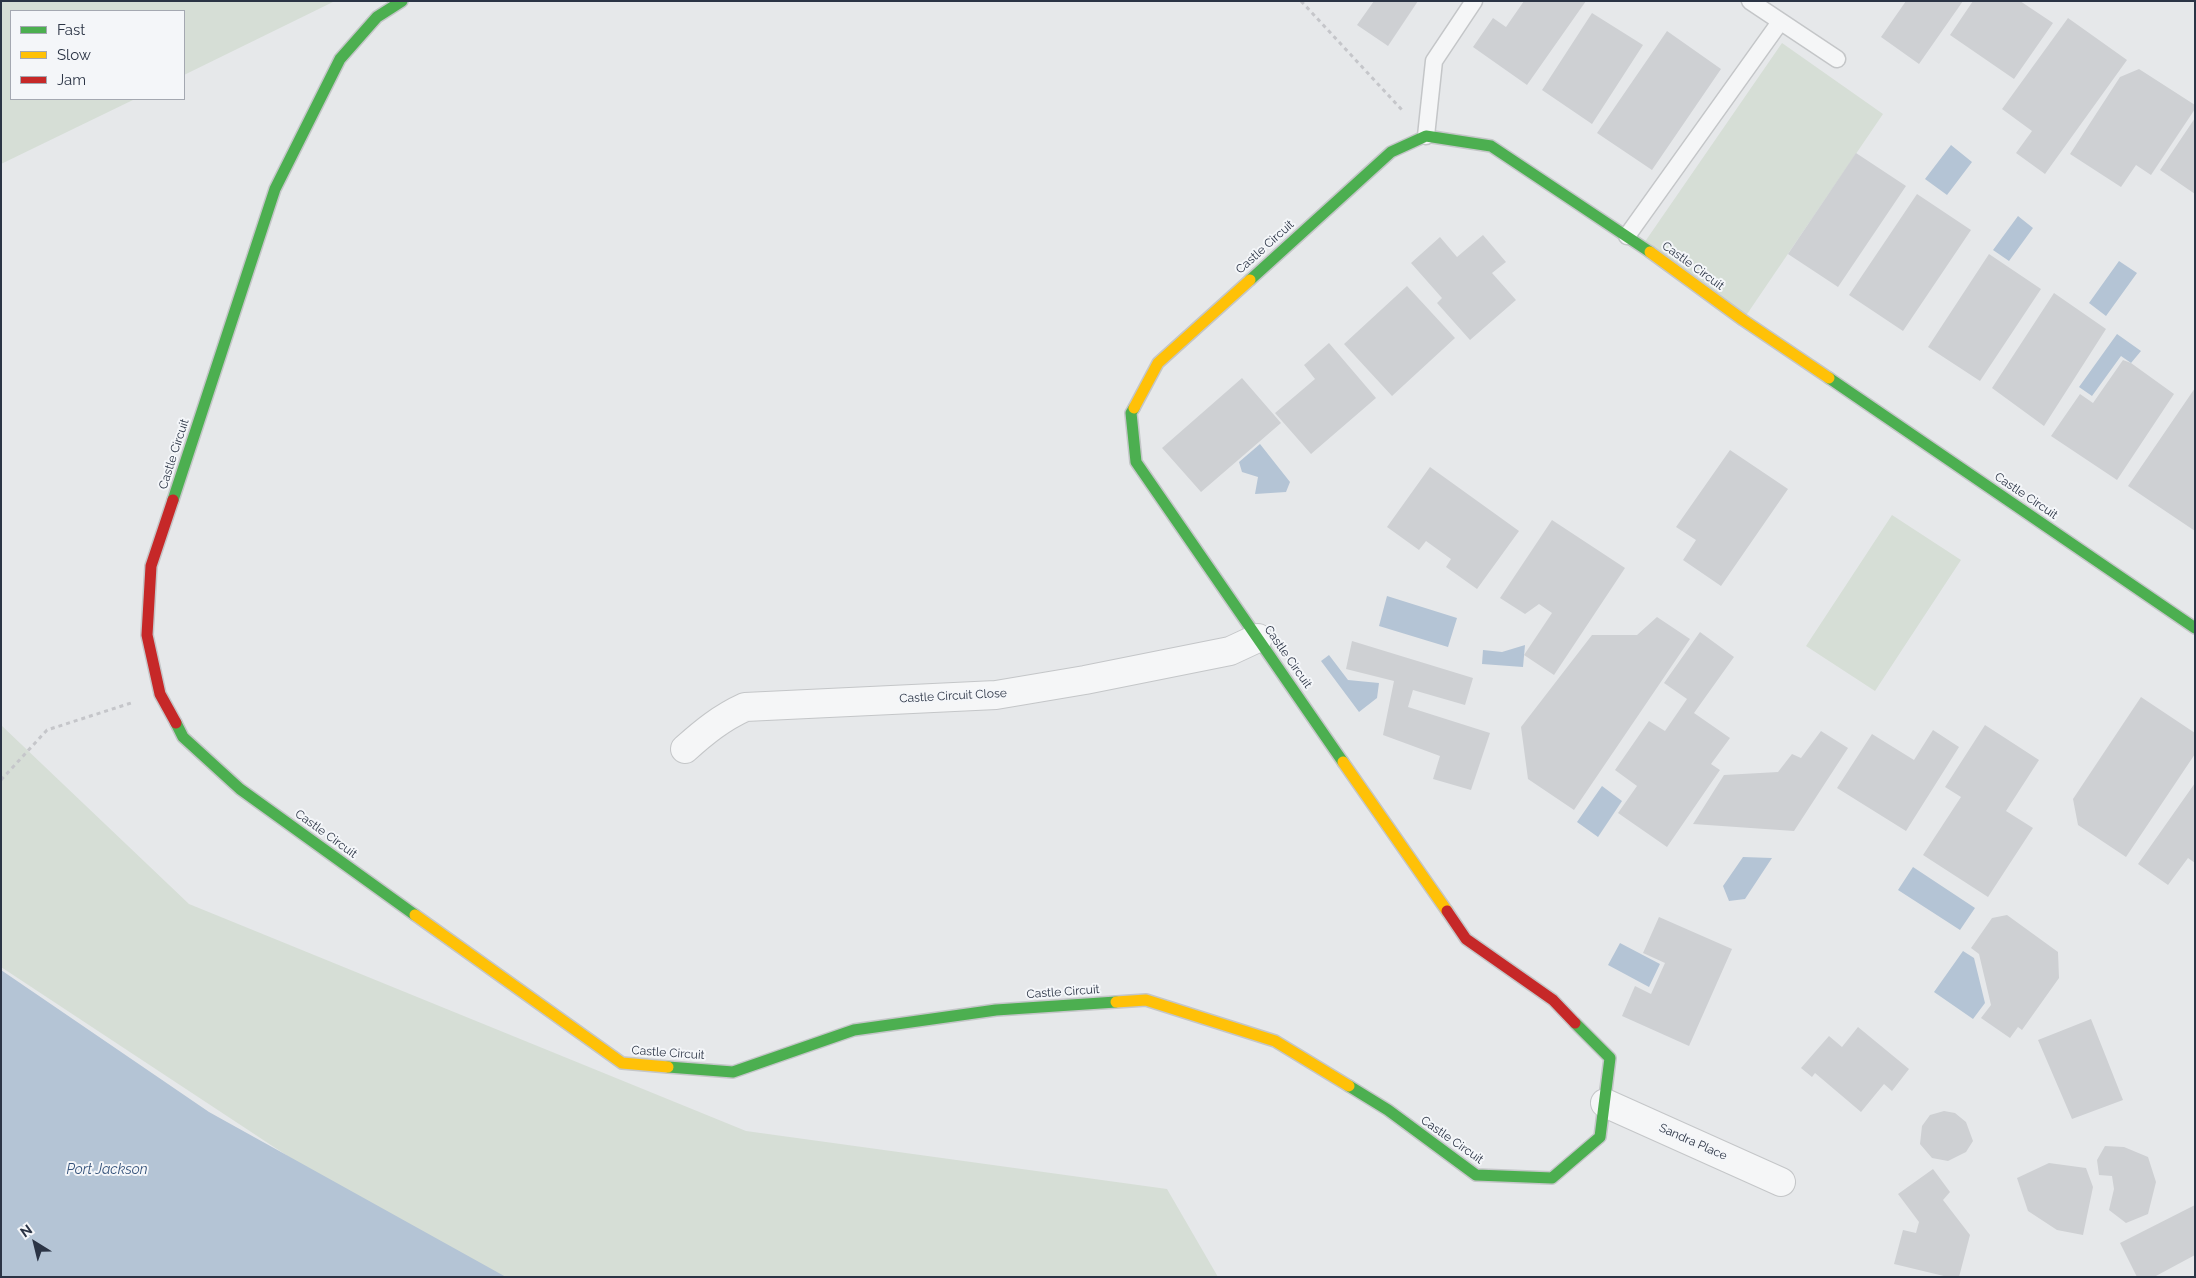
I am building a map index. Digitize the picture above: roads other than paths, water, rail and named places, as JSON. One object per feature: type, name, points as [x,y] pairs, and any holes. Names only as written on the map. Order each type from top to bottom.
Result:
[{"type":"street","name":"Castle Circuit","points":[[402,1],[377,17],[340,59],[275,189],[152,566],[147,635],[160,694],[183,737],[240,789],[622,1063],[733,1072],[854,1030],[996,1010],[1146,1000],[1275,1041],[1388,1110],[1476,1176],[1552,1178],[1600,1137],[1610,1058],[1553,1000],[1466,939],[1136,462],[1132,413],[1158,363],[1391,152],[1426,136],[1491,146],[1627,236],[1751,326],[2195,628]]},
{"type":"street","name":"Castle Circuit Close","points":[[684,749],[708,728],[727,715],[744,707],[996,695],[1085,680],[1230,651],[1258,638]]},
{"type":"street","name":"Sandra Place","points":[[1605,1103],[1781,1182]]},
{"type":"lane","points":[[1426,136],[1434,61],[1474,1]]},
{"type":"lane","points":[[1750,1],[1837,59]]},
{"type":"lane","points":[[1627,236],[1780,22]]},
{"type":"water","points":[[1951,145],[1972,162],[1947,195],[1925,179]]},
{"type":"water","points":[[2018,216],[2033,228],[2009,261],[1993,250]]},
{"type":"water","points":[[2119,261],[2137,273],[2106,316],[2089,303]]},
{"type":"water","points":[[2117,334],[2141,351],[2131,363],[2121,356],[2092,396],[2079,387]]},
{"type":"water","points":[[1260,444],[1290,482],[1286,492],[1255,494],[1258,477],[1242,472],[1239,462]]},
{"type":"water","points":[[1387,596],[1457,618],[1448,647],[1379,626]]},
{"type":"water","points":[[1525,645],[1523,667],[1482,664],[1483,650],[1502,652]]},
{"type":"water","points":[[1329,655],[1348,680],[1379,683],[1377,698],[1359,712],[1321,661]]},
{"type":"water","points":[[1602,786],[1622,801],[1598,837],[1577,822]]},
{"type":"water","points":[[1743,857],[1772,858],[1745,899],[1729,901],[1723,886]]},
{"type":"water","points":[[1913,867],[1975,908],[1960,930],[1898,890]]},
{"type":"water","points":[[1620,943],[1660,964],[1649,987],[1608,965]]},
{"type":"water","points":[[1963,951],[1974,958],[1985,1003],[1973,1019],[1934,992]]},
{"type":"water","name":"Port Jackson","points":[[1,970],[209,1112],[506,1277],[1,1277]]}]
